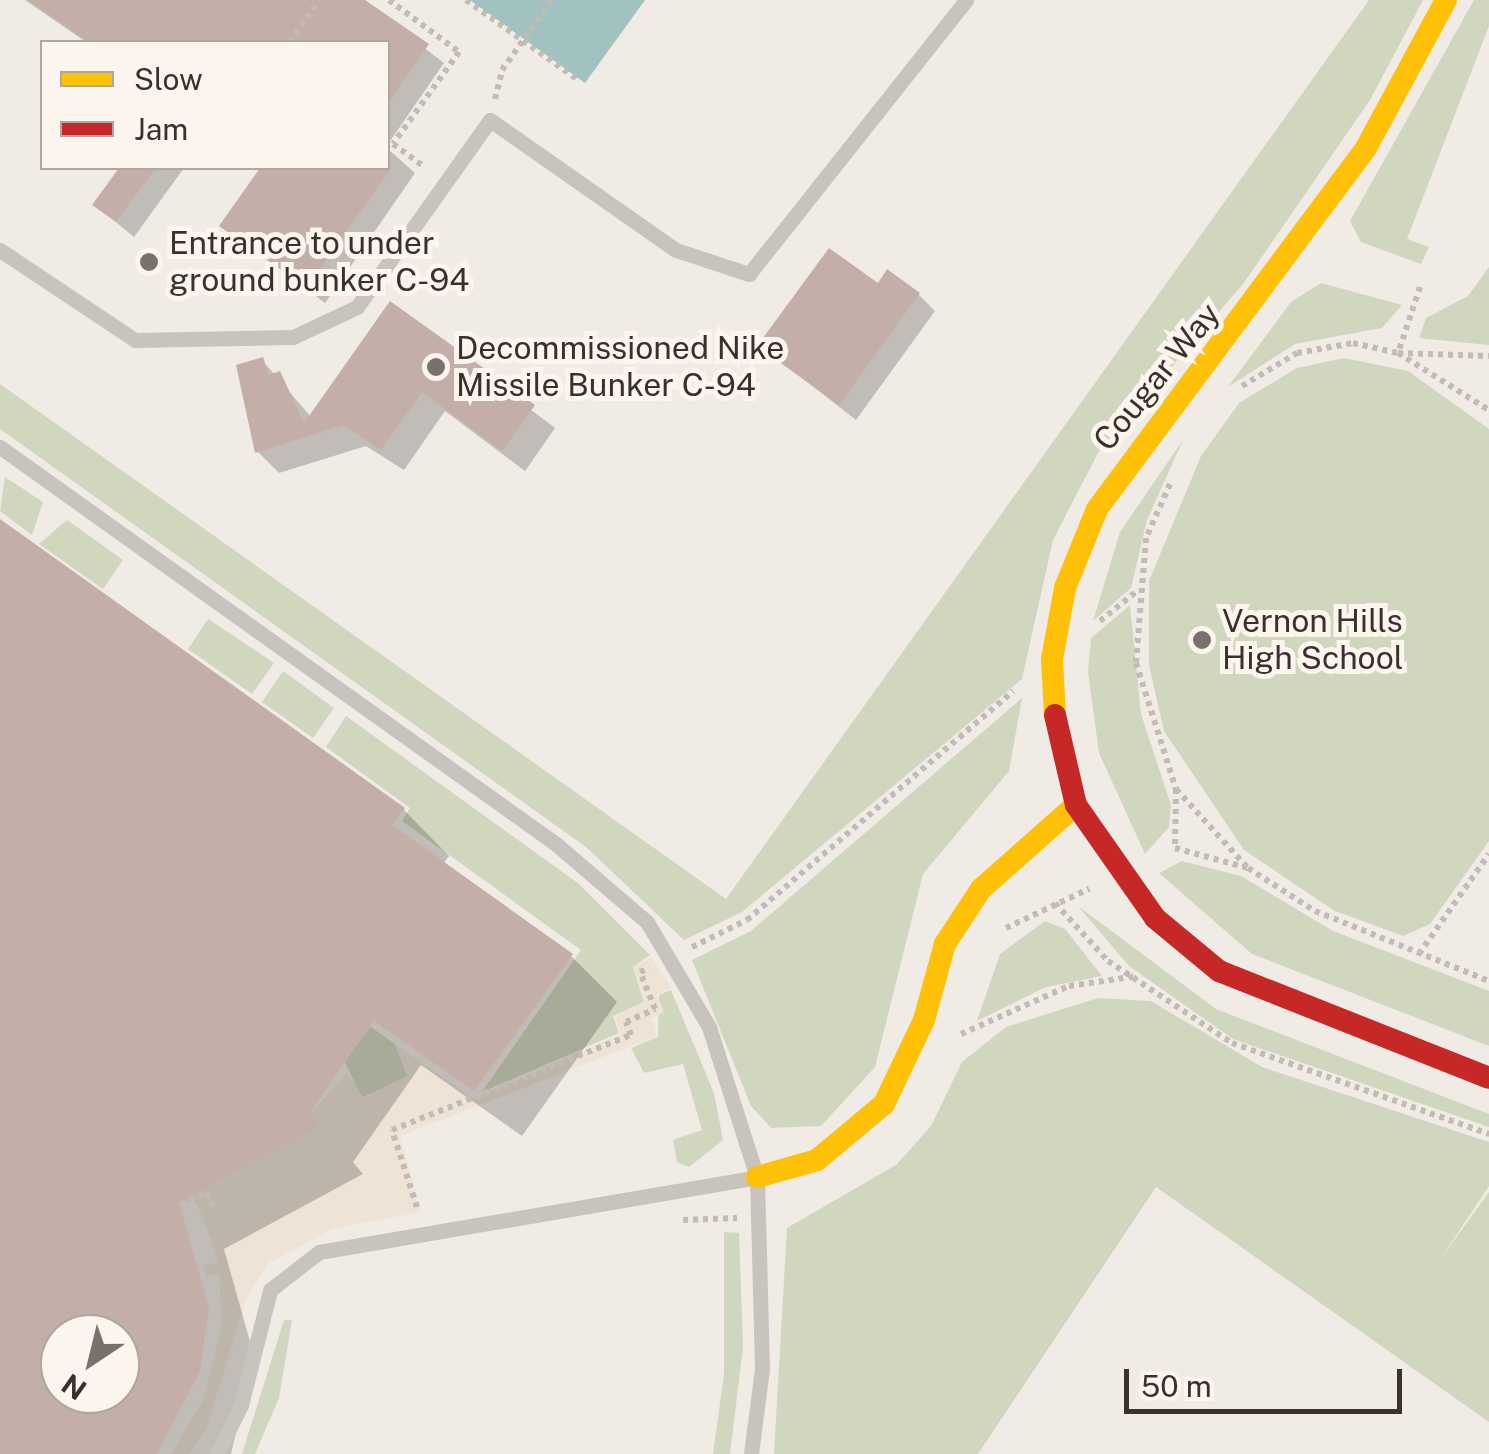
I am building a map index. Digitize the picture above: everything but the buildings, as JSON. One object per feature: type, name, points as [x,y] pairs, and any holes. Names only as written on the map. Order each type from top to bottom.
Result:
[{"type":"street","name":"Cougar Way","points":[[1446,0],[1366,148],[1097,509],[1065,588],[1052,659],[1057,749],[1076,805],[1154,918],[1219,971],[1489,1078]]},
{"type":"street","points":[[756,1177],[818,1160],[884,1104],[924,1020],[945,944],[981,889],[1076,805]]},
{"type":"lane","points":[[0,250],[135,340],[293,337],[357,307],[490,120],[676,250],[749,274],[966,0]]},
{"type":"lane","points":[[0,447],[610,884],[672,958],[740,1112],[756,1177],[762,1369],[751,1454]]},
{"type":"lane","points":[[217,1454],[241,1405],[270,1290],[319,1252],[756,1177]]},
{"type":"path","points":[[291,40],[319,0]]},
{"type":"path","points":[[389,0],[459,52],[393,144],[446,182]]},
{"type":"path","points":[[466,0],[578,80]]},
{"type":"path","points":[[490,120],[502,70],[552,0]]},
{"type":"path","points":[[1398,353],[1420,287]]},
{"type":"path","points":[[1229,398],[1297,353],[1353,343],[1398,353],[1489,356]]},
{"type":"path","points":[[1398,353],[1489,410]]},
{"type":"path","points":[[1180,464],[1146,538],[1137,591],[1136,664],[1176,789],[1175,848],[1248,868]]},
{"type":"path","points":[[1095,625],[1137,591]]},
{"type":"path","points":[[417,1207],[392,1130],[632,1035],[626,1022],[654,1009],[640,972],[748,920],[1052,659]]},
{"type":"path","points":[[1176,789],[1248,868],[1315,911],[1489,981]]},
{"type":"path","points":[[1419,954],[1489,854]]},
{"type":"path","points":[[1056,902],[1108,961],[1276,1063],[1489,1134]]},
{"type":"path","points":[[960,1034],[1069,986],[1138,976]]},
{"type":"path","points":[[182,1205],[206,1192],[214,1211]]},
{"type":"green space","points":[[1369,0],[1423,0],[1370,100],[1243,284],[1099,451],[1053,540],[1022,679],[742,912],[684,940],[586,847],[0,429],[0,384],[726,899]]},
{"type":"green space","points":[[1474,0],[1489,0],[1489,26],[1407,239],[1429,247],[1421,264],[1361,242],[1350,221]]},
{"type":"green space","points":[[1489,267],[1489,345],[1419,338],[1426,318],[1468,296]]},
{"type":"green space","points":[[1321,283],[1402,305],[1382,328],[1295,344],[1228,387],[1291,302]]},
{"type":"green space","points":[[1344,358],[1408,371],[1489,429],[1489,841],[1430,924],[1403,936],[1335,911],[1244,850],[1164,731],[1149,665],[1149,581],[1201,456],[1239,403],[1297,368]]},
{"type":"green space","points":[[1183,440],[1147,520],[1131,588],[1093,621],[1120,532]]},
{"type":"green space","points":[[5,477],[43,502],[32,535],[0,511]]},
{"type":"green space","points":[[67,520],[123,560],[103,589],[39,544]]},
{"type":"green space","points":[[1130,605],[1141,714],[1171,805],[1169,827],[1145,854],[1099,753],[1088,672],[1091,638]]},
{"type":"green space","points":[[208,619],[274,663],[252,694],[188,649]]},
{"type":"green space","points":[[283,671],[334,708],[313,738],[262,702]]},
{"type":"green space","points":[[1022,698],[1009,771],[923,874],[875,1067],[821,1126],[771,1128],[751,1106],[692,960],[751,931]]},
{"type":"green space","points":[[346,716],[579,884],[650,955],[633,967],[644,1002],[613,1016],[619,1033],[482,1092],[581,950],[402,821],[410,808],[326,747]]},
{"type":"green space","points":[[1182,861],[1241,876],[1333,931],[1489,991],[1489,1046],[1252,954],[1159,873]]},
{"type":"green space","points":[[1078,906],[1216,1009],[1489,1114],[1489,1127],[1233,1039],[1129,966]]},
{"type":"green space","points":[[1045,921],[1065,929],[1102,976],[1046,987],[977,1021],[1000,954]]},
{"type":"green space","points":[[671,990],[714,1093],[723,1140],[689,1167],[677,1162],[673,1140],[702,1130],[683,1064],[644,1073],[631,1048],[658,1037],[659,995]]},
{"type":"green space","points":[[1098,998],[1151,1001],[1262,1067],[1489,1142],[1489,1186],[1439,1261],[1489,1192],[1489,1422],[1156,1187],[978,1454],[774,1454],[787,1228],[896,1165],[931,1126],[962,1062],[1006,1027]]},
{"type":"green space","points":[[364,1022],[395,1044],[408,1076],[362,1098],[341,1054]]},
{"type":"green space","points":[[724,1232],[739,1233],[743,1347],[730,1454],[713,1454],[724,1375]]},
{"type":"green space","points":[[284,1320],[292,1320],[279,1398],[255,1454],[242,1454]]},
{"type":"shaded area","points":[[652,957],[671,988],[657,995],[664,1012],[651,1019],[657,1036],[400,1136],[421,1212],[332,1229],[269,1263],[246,1299],[206,1430],[189,1454],[171,1454],[204,1398],[222,1324],[219,1274],[206,1276],[204,1266],[218,1263],[211,1240],[197,1203],[179,1202],[318,1127],[309,1115],[347,1073],[363,1097],[407,1076],[395,1044],[474,1099],[621,1034],[615,1016],[645,1002],[634,967]]},
{"type":"water","points":[[470,0],[645,0],[585,83]]},
{"type":"traffic: slow","points":[[1055,715],[1052,659],[1065,588],[1097,509],[1366,148],[1446,0]]},
{"type":"traffic: slow","points":[[757,1177],[817,1160],[884,1104],[924,1020],[945,944],[981,889],[1076,805]]},
{"type":"traffic: jam","points":[[1055,715],[1076,805],[1155,918],[1219,971],[1489,1078]]},
{"type":"place","name":"Entrance to under ground bunker C-94","points":[[149,262]]},
{"type":"place","name":"Decommissioned Nike Missile Bunker C-94","points":[[436,367]]},
{"type":"place","name":"Vernon Hills High School","points":[[1202,640]]}]
